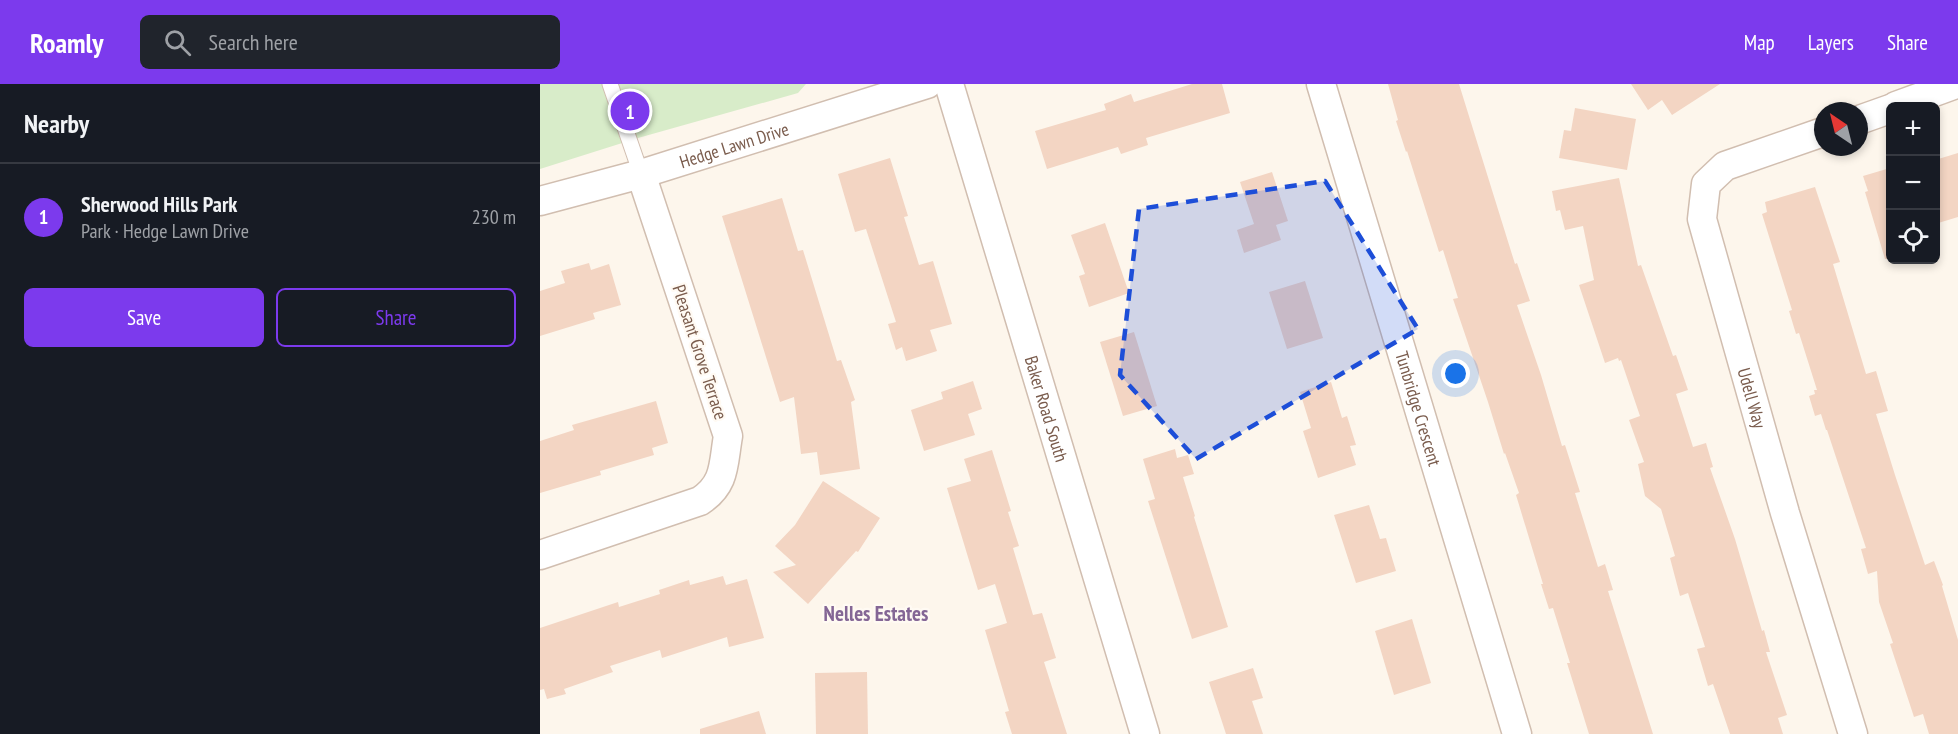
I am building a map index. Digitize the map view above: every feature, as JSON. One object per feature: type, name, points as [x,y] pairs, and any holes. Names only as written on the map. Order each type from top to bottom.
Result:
[{"type":"street","name":"Hedge Lawn Drive","points":[[540,201],[641,174],[927,84]]},
{"type":"street","name":"Baker Road South","points":[[949,84],[1145,734]]},
{"type":"street","name":"Tunbridge Crescent","points":[[1321,84],[1517,734]]},
{"type":"street","points":[[1907,102],[1956,84]]},
{"type":"street","points":[[1868,117],[1886,110]]},
{"type":"street","name":"Udell Way","points":[[1814,135],[1725,166],[1706,184],[1702,219],[1785,513],[1853,734]]},
{"type":"street","name":"Pleasant Grove Terrace","points":[[540,555],[700,501],[712,493],[721,478],[728,436],[641,174]]},
{"type":"lane","points":[[610,84],[641,174]]},
{"type":"highlighted area","points":[[1325,181],[1418,329],[1196,459],[1120,375],[1139,209]]},
{"type":"green space","points":[[540,84],[806,84],[798,93],[638,138],[540,169]]},
{"type":"building","points":[[1192,84],[1222,84],[1230,113],[1146,138],[1148,145],[1121,154],[1118,147],[1047,169],[1035,131],[1106,110],[1104,104],[1131,94],[1134,102]]},
{"type":"building","points":[[1388,84],[1459,84],[1515,264],[1517,263],[1530,301],[1517,305],[1562,446],[1565,445],[1580,492],[1575,493],[1598,567],[1605,564],[1613,590],[1608,591],[1653,734],[1589,734],[1553,608],[1549,609],[1541,584],[1543,584],[1516,495],[1519,493],[1453,299],[1458,298],[1443,250],[1439,252],[1406,152]]},
{"type":"building","points":[[1631,84],[1720,84],[1672,115],[1662,100],[1648,110]]},
{"type":"building","points":[[1575,108],[1636,119],[1627,170],[1559,158],[1564,130],[1571,131]]},
{"type":"building","points":[[1958,153],[1958,217],[1940,222],[1940,210],[1940,158]]},
{"type":"building","points":[[890,158],[908,216],[904,217],[919,265],[933,261],[952,324],[930,330],[937,351],[906,361],[902,347],[896,350],[888,324],[896,322],[866,229],[855,232],[838,174]]},
{"type":"building","points":[[1886,169],[1886,259],[1865,192],[1868,191],[1863,176]]},
{"type":"building","points":[[1272,172],[1288,221],[1276,225],[1281,240],[1244,253],[1237,230],[1254,224],[1240,182]]},
{"type":"building","points":[[1619,178],[1638,266],[1641,265],[1673,356],[1676,355],[1688,390],[1676,394],[1693,447],[1706,443],[1713,467],[1710,468],[1735,539],[1762,631],[1764,630],[1770,652],[1766,652],[1787,715],[1778,718],[1783,734],[1730,734],[1713,684],[1708,686],[1697,649],[1705,647],[1688,593],[1680,596],[1670,558],[1675,556],[1661,509],[1645,496],[1638,464],[1644,462],[1629,420],[1640,416],[1621,360],[1619,361],[1618,358],[1605,363],[1579,285],[1594,280],[1583,226],[1565,230],[1560,210],[1556,211],[1552,191]]},
{"type":"building","points":[[1815,187],[1840,262],[1833,264],[1866,374],[1876,371],[1888,411],[1876,414],[1895,475],[1925,565],[1934,561],[1958,640],[1958,734],[1929,734],[1923,714],[1914,717],[1879,602],[1877,571],[1868,574],[1861,549],[1866,548],[1827,430],[1821,414],[1815,416],[1809,396],[1815,394],[1814,390],[1817,390],[1799,333],[1796,334],[1789,311],[1792,310],[1762,214],[1767,212],[1765,202]]},
{"type":"building","points":[[782,198],[798,251],[803,250],[837,361],[841,360],[855,400],[851,402],[860,469],[820,475],[817,452],[801,454],[794,397],[780,402],[722,216]]},
{"type":"building","points":[[1105,223],[1129,293],[1089,307],[1079,276],[1085,274],[1071,235]]},
{"type":"building","points":[[589,263],[591,270],[609,264],[621,305],[593,313],[595,319],[540,336],[540,291],[565,283],[561,271]]},
{"type":"building","points":[[1305,281],[1323,338],[1287,349],[1269,292]]},
{"type":"building","points":[[1134,332],[1157,406],[1123,416],[1100,342]]},
{"type":"building","points":[[973,381],[982,409],[968,414],[975,435],[924,451],[911,410],[943,399],[941,392]]},
{"type":"building","points":[[1331,382],[1342,418],[1347,416],[1356,445],[1350,446],[1356,465],[1318,478],[1303,431],[1311,428],[1300,392]]},
{"type":"building","points":[[656,401],[668,443],[652,448],[654,455],[600,471],[601,475],[540,493],[540,441],[574,430],[572,425]]},
{"type":"building","points":[[1175,449],[1177,458],[1188,455],[1194,474],[1183,477],[1228,627],[1192,639],[1148,501],[1155,499],[1143,459]]},
{"type":"building","points":[[992,450],[1011,511],[1008,512],[1019,546],[1013,548],[1033,615],[1042,613],[1056,658],[1044,662],[1067,734],[1012,734],[1005,712],[1009,711],[985,630],[1007,623],[995,584],[978,590],[947,488],[971,481],[964,459]]},
{"type":"building","points":[[823,481],[880,518],[858,552],[856,551],[808,604],[773,572],[796,565],[775,546],[795,525]]},
{"type":"building","points":[[1369,505],[1380,539],[1386,538],[1396,571],[1356,583],[1334,515]]},
{"type":"building","points":[[723,576],[726,585],[747,579],[764,638],[729,647],[727,637],[662,658],[660,650],[610,666],[613,672],[564,689],[566,694],[547,699],[544,689],[540,690],[540,628],[618,602],[619,607],[660,594],[659,590],[689,580],[690,585]]},
{"type":"building","points":[[1412,619],[1431,683],[1394,695],[1375,631]]},
{"type":"building","points":[[1253,668],[1263,698],[1252,701],[1263,734],[1226,734],[1209,682]]},
{"type":"building","points":[[867,672],[868,734],[816,734],[815,673]]},
{"type":"building","points":[[759,711],[766,734],[700,734],[700,729]]},
{"type":"place","name":"Sherwood Hills Park","points":[[630,111]]},
{"type":"district","name":"Nelles Estates","points":[[876,613]]}]
